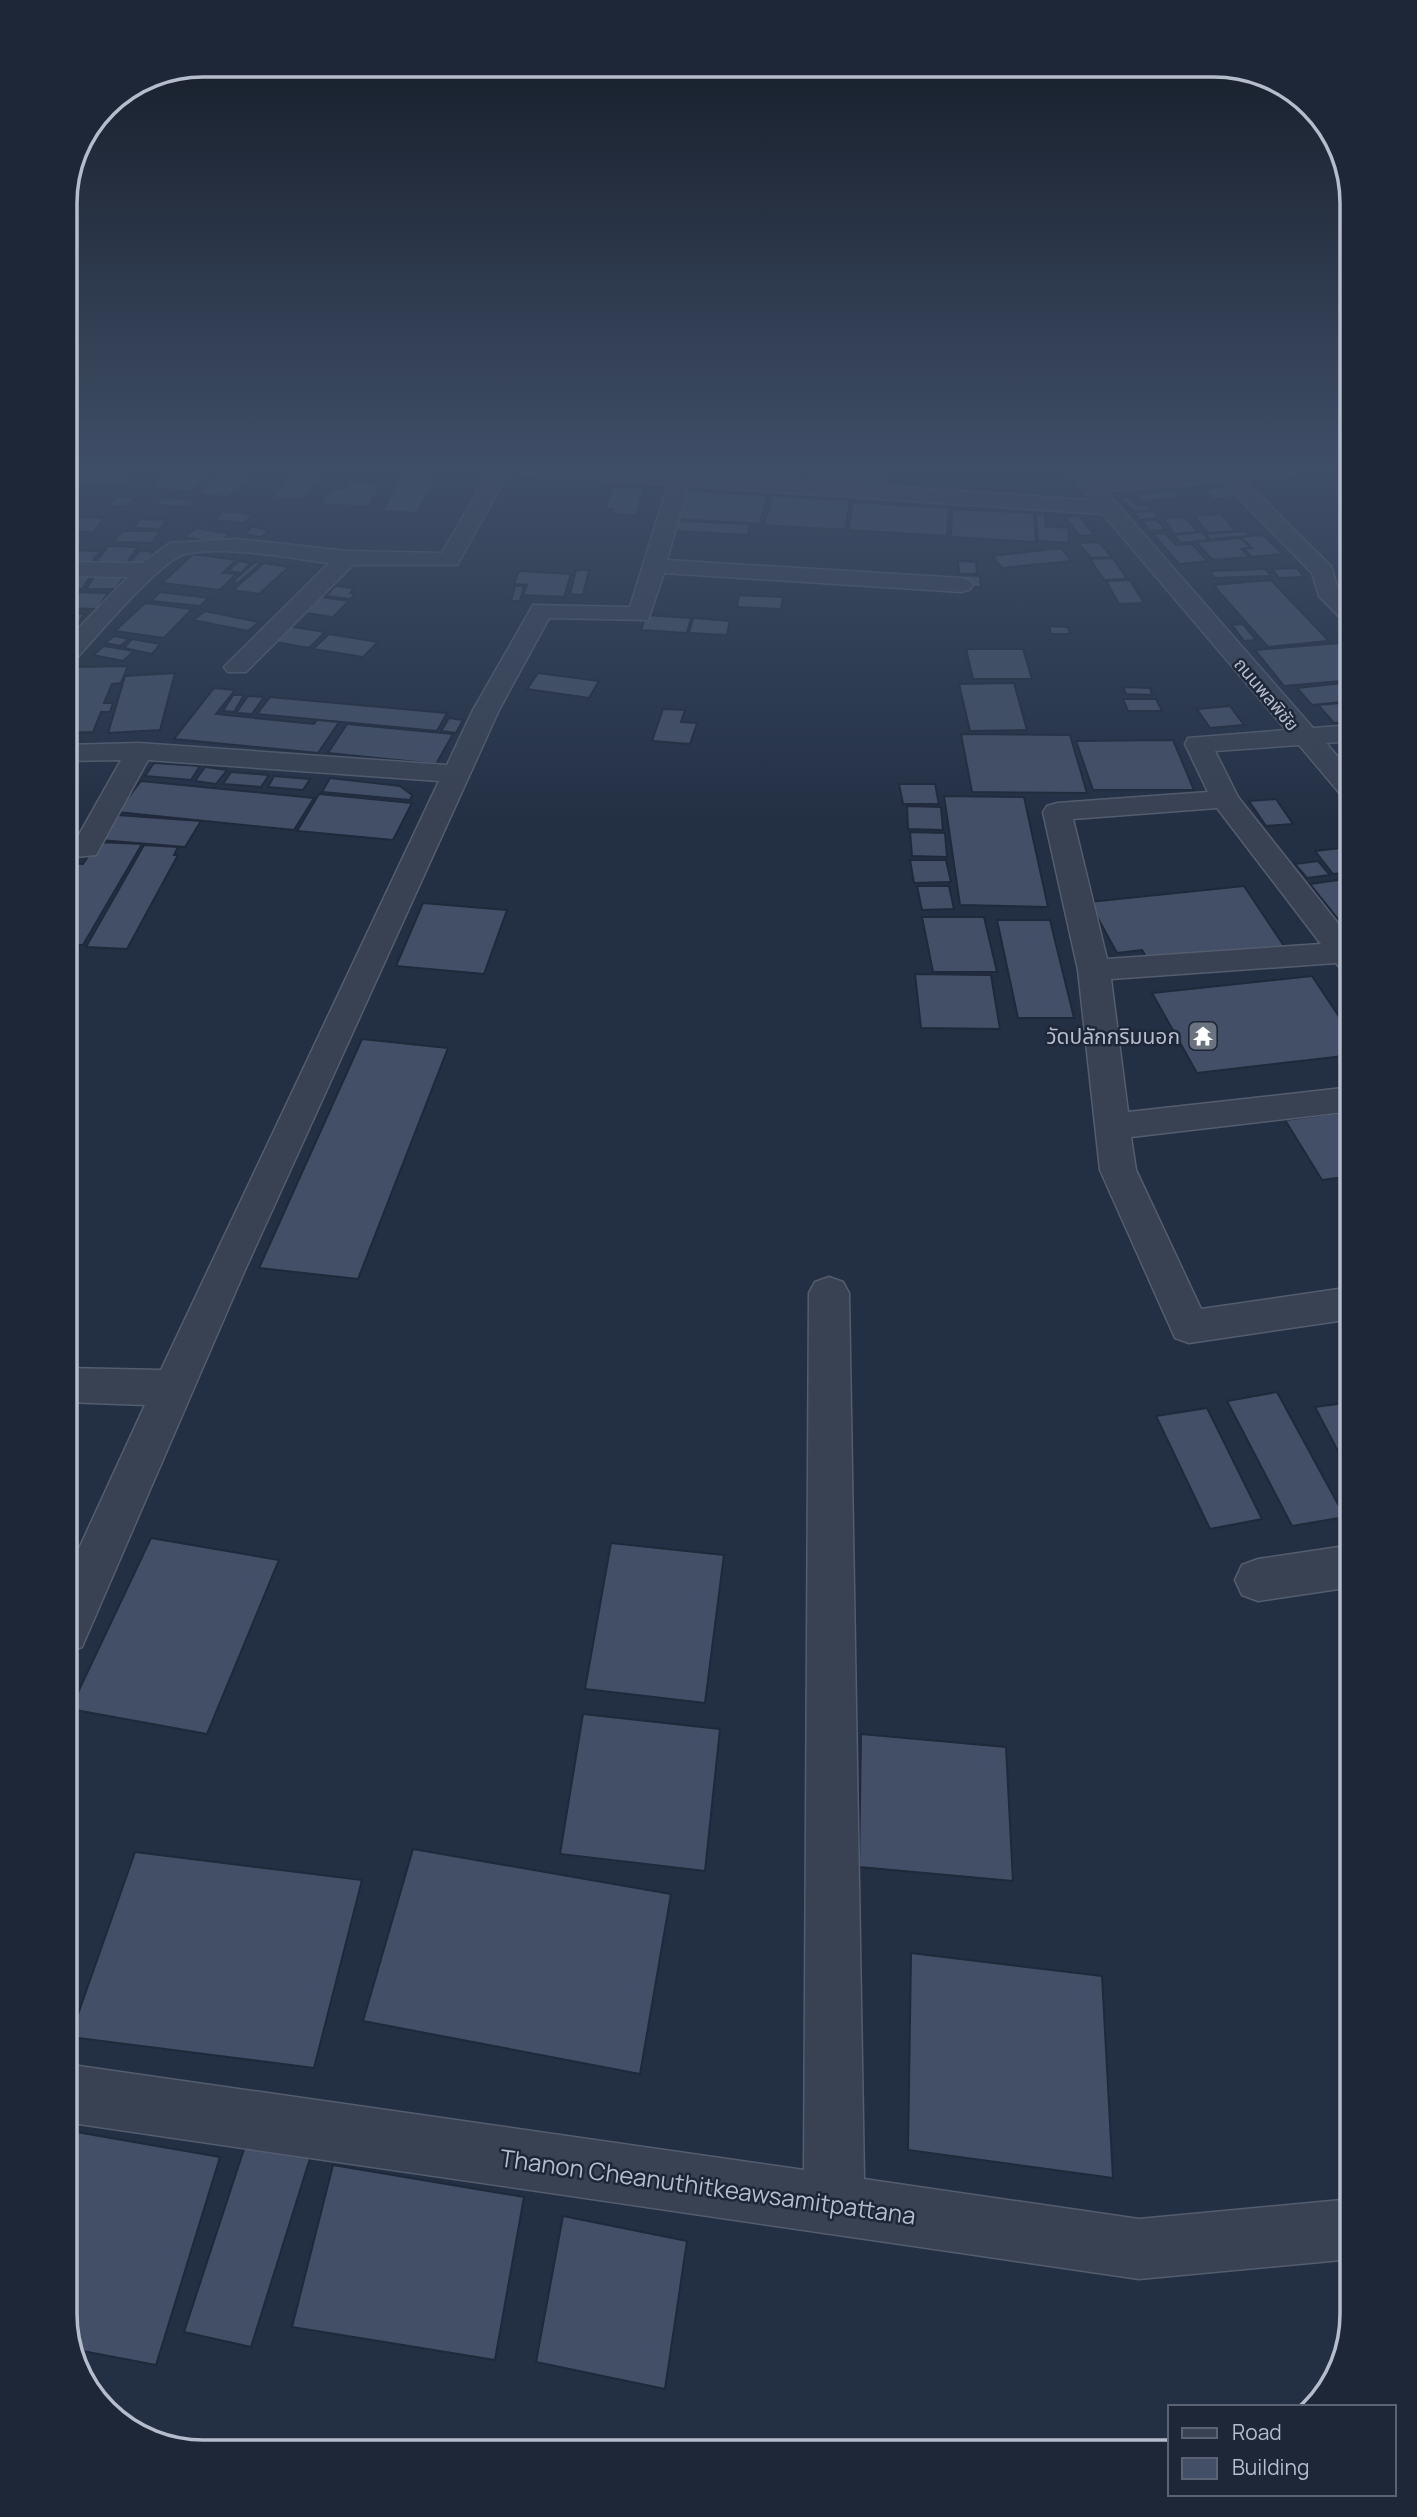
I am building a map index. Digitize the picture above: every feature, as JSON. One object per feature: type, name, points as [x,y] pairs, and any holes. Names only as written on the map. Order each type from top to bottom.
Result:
[{"type":"street","points":[[77,643],[132,585]]},
{"type":"street","points":[[237,667],[319,585]]},
{"type":"street","points":[[77,1604],[173,1388],[486,710],[541,610],[640,615],[648,585]]},
{"type":"street","name":"ถนนพลพิชัย","points":[[1175,585],[1340,777]]},
{"type":"street","points":[[1326,585],[1327,592],[1340,605]]},
{"type":"street","points":[[78,612],[105,613]]},
{"type":"street","points":[[1340,735],[1305,739],[1198,744],[1225,799],[1340,946]]},
{"type":"street","points":[[77,752],[139,751],[458,774]]},
{"type":"street","points":[[77,849],[86,849],[139,751]]},
{"type":"street","points":[[1225,799],[1058,812],[1094,970],[1118,1170],[1189,1328],[1340,1305]]},
{"type":"street","points":[[1094,970],[1340,957]]},
{"type":"street","points":[[1112,1127],[1340,1100]]},
{"type":"street","points":[[829,1293],[834,2204]]},
{"type":"street","points":[[77,1385],[173,1388]]},
{"type":"street","points":[[1258,1580],[1340,1568]]},
{"type":"street","name":"Thanon Cheanuthitkeawsamitpattana","points":[[77,2095],[1139,2249],[1340,2230]]},
{"type":"building","points":[[88,585],[118,585],[116,589],[86,589]]},
{"type":"building","points":[[182,585],[225,585],[220,590]]},
{"type":"building","points":[[238,585],[268,585],[259,594],[233,590]]},
{"type":"building","points":[[527,585],[568,585],[564,597],[523,595]]},
{"type":"building","points":[[572,585],[585,585],[583,595],[570,594]]},
{"type":"building","points":[[1109,585],[1133,585],[1144,603],[1119,604]]},
{"type":"building","points":[[1213,585],[1276,585],[1329,641],[1268,647]]},
{"type":"building","points":[[335,586],[354,588],[350,593],[355,594],[350,599],[326,596]]},
{"type":"building","points":[[515,586],[524,586],[520,601],[511,601]]},
{"type":"building","points":[[77,592],[108,593],[97,609],[77,608]]},
{"type":"building","points":[[160,592],[209,598],[200,606],[151,601]]},
{"type":"building","points":[[739,595],[783,597],[781,609],[737,607]]},
{"type":"building","points":[[321,597],[349,601],[333,617],[305,613]]},
{"type":"building","points":[[145,603],[192,609],[164,638],[115,631]]},
{"type":"building","points":[[205,611],[259,622],[248,631],[193,620]]},
{"type":"building","points":[[77,614],[84,614],[77,625]]},
{"type":"building","points":[[646,615],[691,618],[687,633],[641,630]]},
{"type":"building","points":[[693,618],[730,621],[727,635],[689,633]]},
{"type":"building","points":[[1243,624],[1256,640],[1244,641],[1232,625]]},
{"type":"building","points":[[287,626],[325,632],[309,648],[270,641]]},
{"type":"building","points":[[1049,626],[1068,627],[1070,634],[1051,634]]},
{"type":"building","points":[[329,634],[378,642],[363,657],[313,649]]},
{"type":"building","points":[[114,636],[129,639],[120,646],[105,643]]},
{"type":"building","points":[[132,639],[160,644],[152,654],[124,648]]},
{"type":"building","points":[[1340,643],[1340,681],[1284,686],[1255,650]]},
{"type":"building","points":[[104,646],[134,651],[123,661],[93,655]]},
{"type":"building","points":[[966,649],[1023,649],[1032,679],[973,679]]},
{"type":"building","points":[[128,666],[121,683],[112,684],[104,703],[113,703],[110,712],[101,712],[93,732],[77,733],[77,667]]},
{"type":"building","points":[[175,673],[160,730],[108,733],[125,676]]},
{"type":"building","points":[[538,673],[599,681],[589,698],[527,689]]},
{"type":"building","points":[[1014,683],[1027,730],[970,731],[959,684]]},
{"type":"building","points":[[1340,683],[1340,702],[1312,705],[1297,688]]},
{"type":"building","points":[[1123,687],[1150,688],[1152,695],[1126,694]]},
{"type":"building","points":[[214,688],[235,690],[216,714],[314,724],[317,720],[339,722],[318,753],[174,739]]},
{"type":"building","points":[[233,695],[244,695],[234,712],[223,711]]},
{"type":"building","points":[[248,696],[264,697],[252,714],[236,713]]},
{"type":"building","points":[[270,697],[447,713],[437,731],[257,714]]},
{"type":"building","points":[[1123,699],[1156,699],[1162,711],[1128,711]]},
{"type":"building","points":[[1340,703],[1340,723],[1334,723],[1318,705]]},
{"type":"building","points":[[1230,706],[1244,725],[1210,728],[1197,709]]},
{"type":"building","points":[[663,709],[685,710],[681,722],[697,723],[690,744],[652,741]]},
{"type":"building","points":[[449,718],[463,720],[456,733],[441,731]]},
{"type":"building","points":[[347,724],[453,734],[436,764],[328,753]]},
{"type":"building","points":[[961,734],[1070,735],[1087,793],[972,792]]},
{"type":"building","points":[[1173,740],[1194,790],[1093,790],[1076,741]]},
{"type":"building","points":[[154,763],[200,766],[191,780],[145,776]]},
{"type":"building","points":[[205,767],[227,770],[216,784],[195,781]]},
{"type":"building","points":[[231,772],[269,775],[261,787],[223,784]]},
{"type":"building","points":[[274,776],[310,779],[303,790],[268,787]]},
{"type":"building","points":[[330,778],[400,786],[412,795],[410,800],[322,792]]},
{"type":"building","points":[[141,781],[314,798],[294,830],[117,812]]},
{"type":"building","points":[[899,784],[935,784],[939,804],[903,804]]},
{"type":"building","points":[[319,794],[412,803],[393,840],[297,831]]},
{"type":"building","points":[[944,796],[1024,797],[1048,907],[960,905]]},
{"type":"building","points":[[1276,799],[1293,824],[1266,826],[1249,801]]},
{"type":"building","points":[[907,806],[941,807],[943,830],[908,829]]},
{"type":"building","points":[[117,815],[201,821],[185,847],[100,840]]},
{"type":"building","points":[[910,832],[945,833],[947,857],[912,856]]},
{"type":"building","points":[[97,842],[142,844],[83,945],[77,945],[77,864],[83,864]]},
{"type":"building","points":[[144,845],[178,847],[174,855],[178,855],[127,949],[86,947]]},
{"type":"building","points":[[1340,848],[1340,873],[1333,874],[1315,851]]},
{"type":"building","points":[[910,860],[946,860],[951,882],[914,883]]},
{"type":"building","points":[[1318,861],[1330,875],[1307,878],[1295,864]]},
{"type":"building","points":[[1340,880],[1340,922],[1310,884]]},
{"type":"building","points":[[917,886],[949,886],[954,909],[922,910]]},
{"type":"building","points":[[1244,886],[1286,949],[1150,963],[1142,950],[1117,953],[1089,902]]},
{"type":"building","points":[[423,903],[507,910],[484,974],[396,966]]},
{"type":"building","points":[[922,917],[984,917],[997,972],[933,972]]},
{"type":"building","points":[[997,920],[1050,920],[1074,1018],[1018,1018]]},
{"type":"building","points":[[915,974],[991,975],[1000,1029],[921,1028]]},
{"type":"building","points":[[1312,976],[1340,1018],[1340,1056],[1197,1073],[1152,993]]},
{"type":"building","points":[[362,1039],[448,1048],[358,1279],[259,1268]]},
{"type":"building","points":[[1340,1113],[1340,1178],[1322,1180],[1285,1120]]},
{"type":"building","points":[[1277,1392],[1340,1508],[1340,1518],[1292,1526],[1227,1401]]},
{"type":"building","points":[[1340,1404],[1340,1455],[1315,1407]]},
{"type":"building","points":[[1207,1408],[1262,1519],[1210,1529],[1156,1416]]},
{"type":"building","points":[[151,1538],[279,1560],[207,1734],[77,1710],[77,1694]]},
{"type":"building","points":[[611,1543],[724,1555],[705,1703],[585,1689]]},
{"type":"building","points":[[583,1714],[720,1729],[705,1871],[560,1854]]},
{"type":"building","points":[[861,1734],[1006,1747],[1013,1881],[859,1867]]},
{"type":"building","points":[[413,1849],[671,1894],[640,2074],[363,2021]]},
{"type":"building","points":[[135,1852],[362,1880],[314,2068],[77,2038],[77,2017]]},
{"type":"building","points":[[911,1953],[1102,1976],[1113,2178],[908,2150]]},
{"type":"building","points":[[77,2132],[220,2157],[156,2365],[83,2351],[77,2322]]},
{"type":"building","points":[[248,2137],[312,2152],[251,2347],[184,2332]]},
{"type":"building","points":[[333,2165],[524,2197],[495,2360],[292,2327]]},
{"type":"building","points":[[563,2216],[687,2241],[665,2389],[536,2362]]},
{"type":"place","name":"วัดปลักกริมนอก","points":[[1203,1036]]}]
